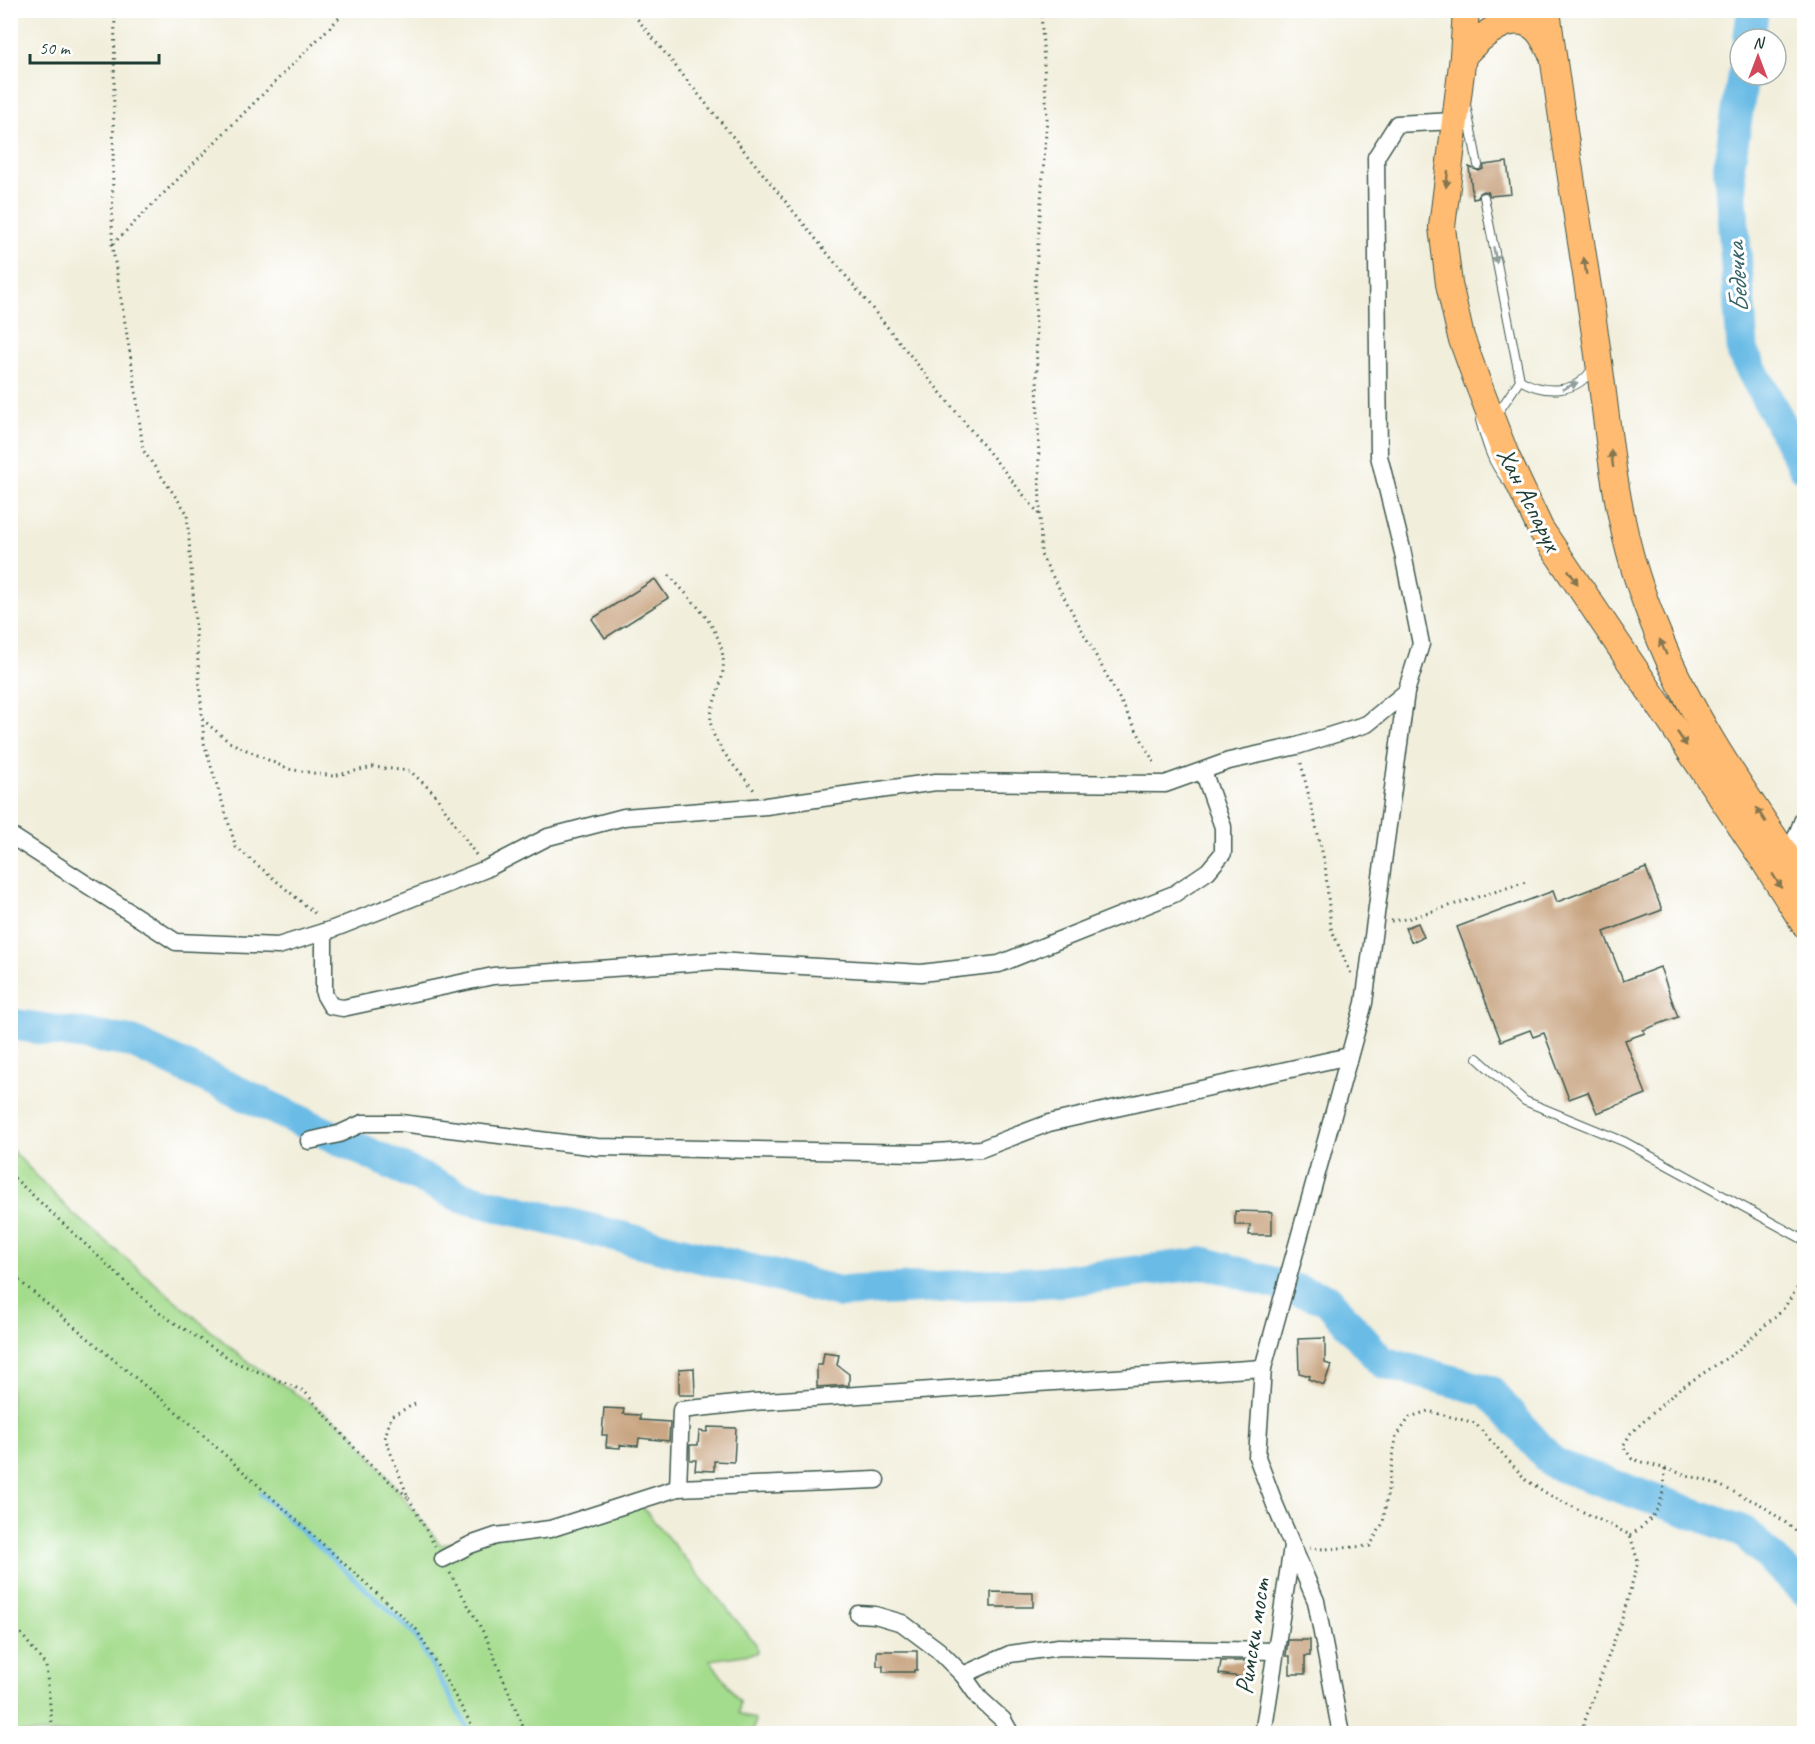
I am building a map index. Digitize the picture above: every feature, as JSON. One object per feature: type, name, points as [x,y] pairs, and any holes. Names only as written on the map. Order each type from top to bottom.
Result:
[{"type":"main road","name":"Хан Аспарух","points":[[1466,10],[1442,227],[1449,284],[1461,337],[1477,381],[1483,414],[1540,528],[1804,924]]},
{"type":"main road","points":[[1547,10],[1561,123],[1597,345],[1614,474],[1627,543],[1660,639],[1682,686],[1716,748],[1804,882]]},
{"type":"main road","points":[[1461,66],[1482,35],[1505,24],[1531,25],[1539,32],[1553,56]]},
{"type":"street","points":[[1341,1734],[1316,1600],[1257,1457],[1263,1368],[1364,1003],[1406,692],[1421,644],[1402,549],[1379,456],[1376,157],[1397,123],[1454,121]]},
{"type":"street","points":[[10,835],[176,942],[278,946],[328,931],[486,869],[548,837],[624,817],[766,806],[936,782],[1165,784],[1229,761],[1297,746],[1367,724],[1406,692]]},
{"type":"street","points":[[328,931],[324,994],[331,1006],[343,1008],[407,993],[505,975],[717,962],[921,973],[999,964],[1174,894],[1208,871],[1223,853],[1223,827],[1203,771]]},
{"type":"street","points":[[1788,857],[1804,817]]},
{"type":"street","points":[[309,1141],[339,1134],[363,1123],[400,1123],[597,1147],[921,1154],[971,1150],[981,1149],[1049,1123],[1349,1056]]},
{"type":"street","points":[[678,1488],[681,1410],[753,1402],[1263,1368]]},
{"type":"street","points":[[443,1560],[470,1545],[496,1536],[550,1529],[678,1488],[876,1480]]},
{"type":"street","name":"Римски мост","points":[[1263,1734],[1292,1546]]},
{"type":"street","points":[[858,1614],[875,1615],[902,1623],[938,1650],[963,1675],[980,1699],[1003,1720],[1011,1734]]},
{"type":"street","points":[[963,1675],[1010,1654],[1059,1647],[1275,1651]]},
{"type":"lane","points":[[1461,66],[1478,165]]},
{"type":"lane","points":[[1484,197],[1520,380]]},
{"type":"lane","points":[[1520,380],[1550,390],[1570,387],[1588,375],[1592,368],[1597,345]]},
{"type":"lane","points":[[1483,414],[1520,380]]},
{"type":"lane","points":[[1477,1058],[1525,1101],[1625,1142],[1804,1240]]},
{"type":"path","points":[[115,10],[112,244],[135,384],[143,450],[187,513],[204,743],[236,847],[328,931]]},
{"type":"path","points":[[112,244],[347,10]]},
{"type":"path","points":[[630,10],[1040,515]]},
{"type":"path","points":[[1041,10],[1047,118],[1035,285],[1041,555],[1165,784]]},
{"type":"path","points":[[669,575],[713,626],[724,658],[721,682],[713,703],[711,726],[718,742],[766,806]]},
{"type":"path","points":[[202,719],[229,742],[288,769],[333,776],[373,767],[410,771],[434,793],[486,869]]},
{"type":"path","points":[[1297,746],[1325,864],[1330,928],[1364,1003]]},
{"type":"path","points":[[1375,924],[1412,918],[1529,881]]},
{"type":"path","points":[[10,1174],[158,1312],[235,1362],[304,1391],[368,1463],[408,1497]]},
{"type":"path","points":[[10,1273],[192,1425],[416,1629],[477,1734]]},
{"type":"path","points":[[1804,1278],[1784,1308],[1736,1352],[1679,1389],[1631,1432],[1623,1446],[1632,1459],[1714,1483],[1760,1504],[1804,1536]]},
{"type":"path","points":[[415,1404],[391,1416],[385,1438],[408,1497],[486,1637],[526,1734]]},
{"type":"path","points":[[1292,1546],[1324,1549],[1370,1546],[1383,1523],[1396,1437],[1410,1417],[1428,1411],[1476,1423],[1526,1480],[1551,1496],[1630,1535],[1638,1562],[1622,1619],[1580,1734]]},
{"type":"path","points":[[1630,1535],[1646,1526],[1664,1496],[1665,1469]]},
{"type":"path","points":[[10,1619],[46,1666],[53,1734]]},
{"type":"green space","points":[[10,1148],[71,1212],[243,1358],[351,1431],[441,1545],[635,1498],[756,1644],[757,1653],[710,1660],[740,1702],[739,1713],[755,1720],[753,1733],[11,1733]]},
{"type":"building","points":[[1507,162],[1511,194],[1490,196],[1488,192],[1483,191],[1479,193],[1478,198],[1473,199],[1469,167],[1479,171],[1484,165]]},
{"type":"building","points":[[655,579],[668,598],[605,638],[592,619]]},
{"type":"building","points":[[1646,868],[1662,910],[1604,932],[1623,981],[1660,967],[1678,1017],[1643,1030],[1645,1033],[1625,1040],[1646,1094],[1597,1113],[1588,1092],[1569,1099],[1544,1033],[1533,1037],[1530,1030],[1501,1041],[1457,927],[1553,891],[1557,902]]},
{"type":"building","points":[[1418,923],[1424,937],[1411,942],[1405,928]]},
{"type":"building","points":[[1235,1211],[1272,1212],[1272,1235],[1249,1235],[1250,1225],[1235,1225]]},
{"type":"building","points":[[1325,1338],[1325,1363],[1331,1365],[1324,1385],[1308,1379],[1310,1376],[1299,1373],[1298,1339]]},
{"type":"building","points":[[824,1353],[839,1355],[837,1365],[849,1374],[849,1385],[817,1387],[817,1365],[822,1365]]},
{"type":"building","points":[[694,1368],[695,1395],[679,1395],[679,1369]]},
{"type":"building","points":[[604,1408],[624,1409],[623,1414],[640,1415],[640,1420],[670,1422],[669,1441],[639,1438],[638,1446],[606,1447],[607,1435],[602,1435]]},
{"type":"building","points":[[708,1427],[736,1428],[734,1462],[714,1461],[714,1471],[695,1470],[696,1460],[690,1460],[690,1445],[698,1445],[699,1431],[707,1432]]},
{"type":"building","points":[[991,1592],[1033,1593],[1033,1607],[991,1607]]},
{"type":"building","points":[[1288,1640],[1310,1640],[1310,1656],[1305,1656],[1305,1674],[1290,1674],[1290,1656],[1286,1656]]},
{"type":"building","points":[[877,1651],[917,1651],[917,1670],[914,1672],[883,1672],[883,1666],[877,1666]]},
{"type":"building","points":[[1221,1661],[1251,1661],[1249,1678],[1219,1674]]},
{"type":"waterway","name":"Бедечка","points":[[1751,27],[1753,10]]},
{"type":"waterway","name":"Бедечка","points":[[1741,87],[1729,166],[1743,354],[1804,467]]},
{"type":"waterway","points":[[10,1024],[132,1042],[462,1197],[839,1292],[1062,1281],[1206,1263],[1327,1299],[1382,1362],[1489,1391],[1554,1464],[1743,1531],[1804,1590]]},
{"type":"waterway","points":[[261,1494],[413,1632],[471,1734]]}]
